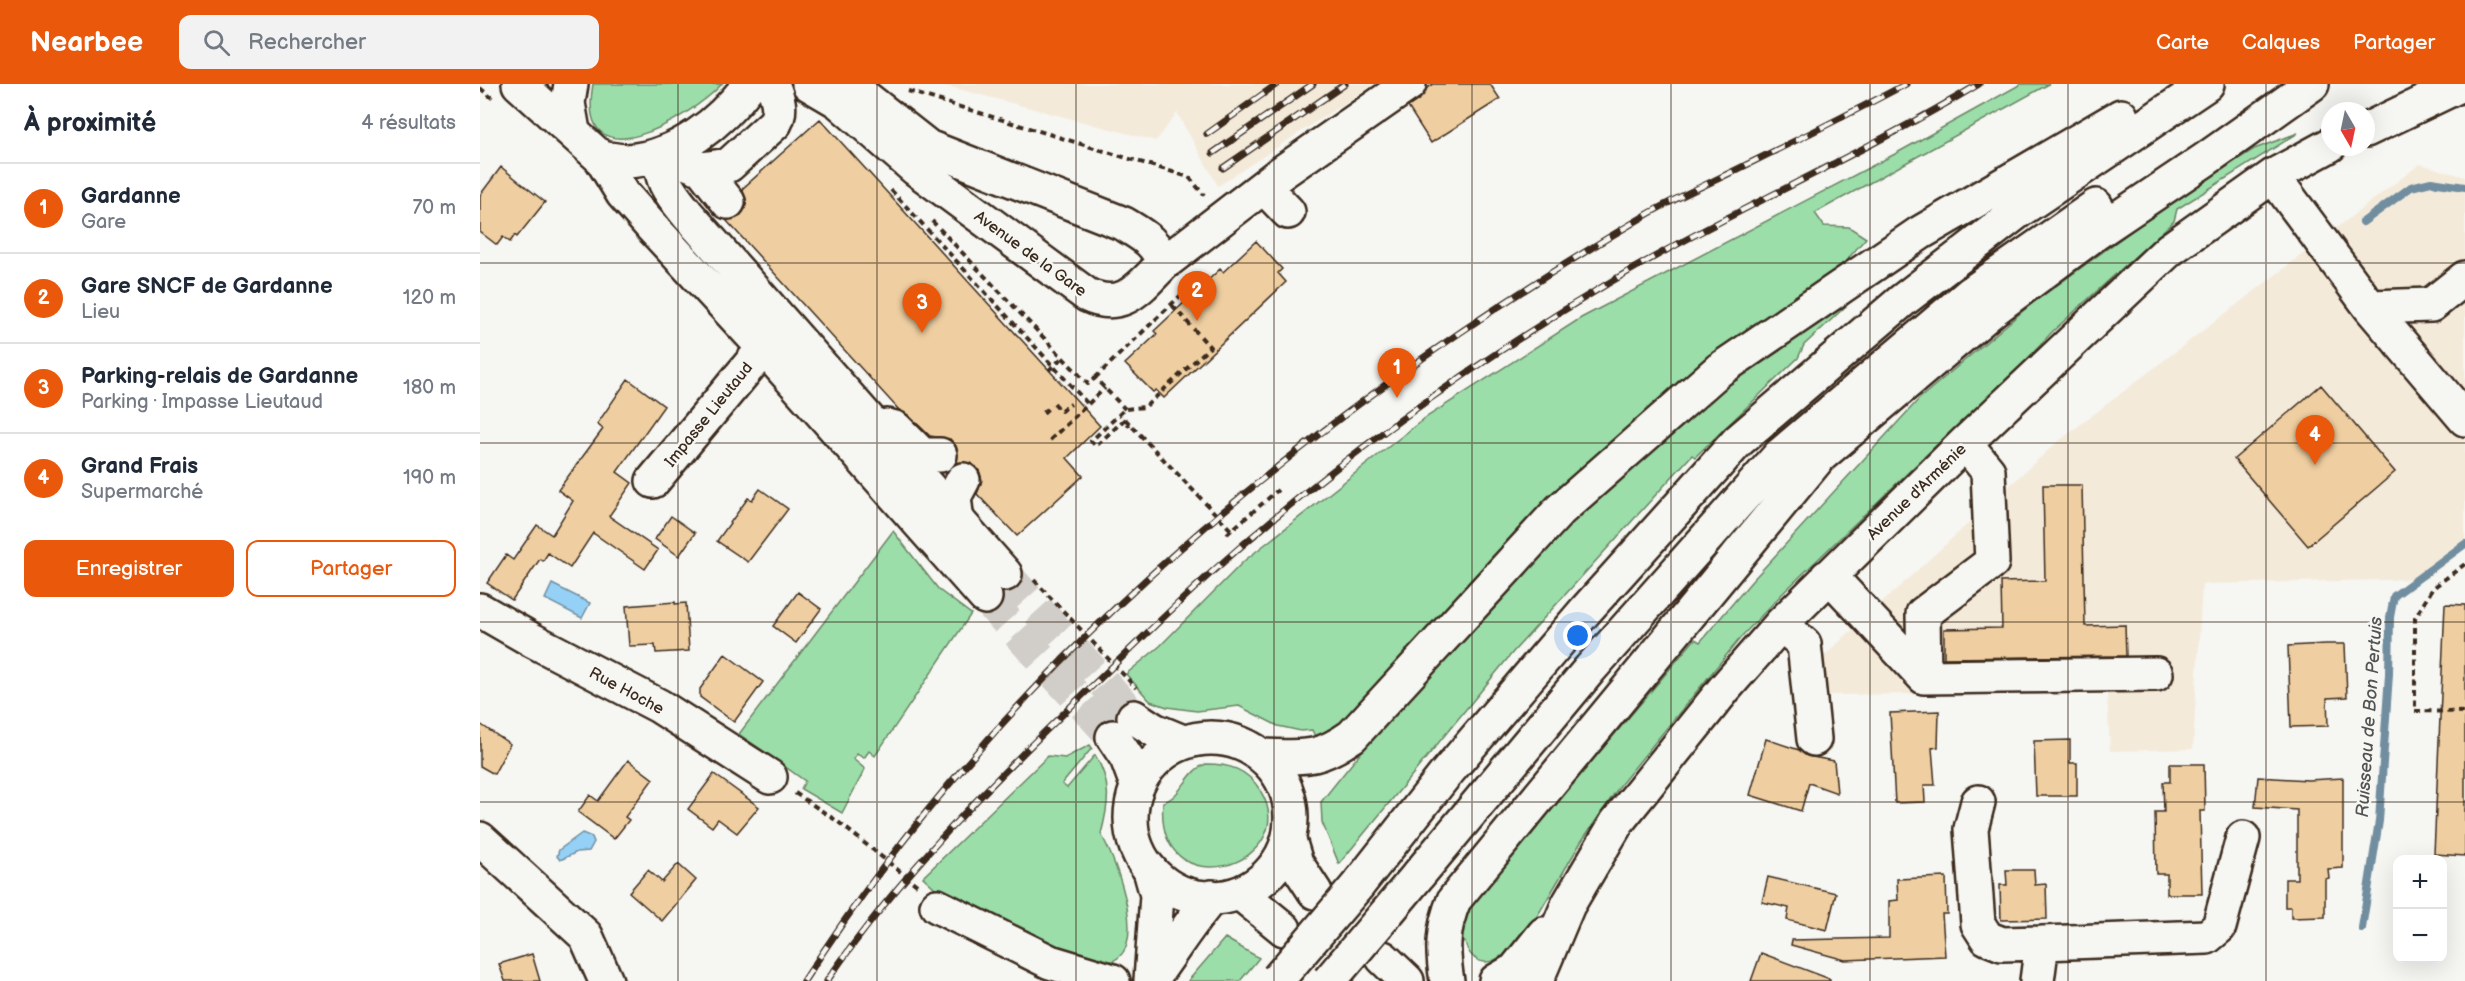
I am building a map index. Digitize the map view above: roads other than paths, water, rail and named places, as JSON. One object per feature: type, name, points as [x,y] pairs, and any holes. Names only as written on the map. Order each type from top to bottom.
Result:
[{"type":"main road","points":[[571,84],[568,103],[573,132]]},
{"type":"main road","points":[[601,158],[628,161],[663,153],[691,140],[730,110],[750,84]]},
{"type":"main road","points":[[663,153],[702,168],[729,165],[775,123],[779,115],[778,97],[772,84]]},
{"type":"main road","name":"Avenue de la Gare","points":[[808,84],[838,101],[916,169],[1087,295],[1107,303],[1130,295],[1162,264]]},
{"type":"main road","points":[[848,84],[928,147],[1124,224],[1147,238],[1159,250],[1162,264],[1264,187],[1409,84]]},
{"type":"main road","points":[[1263,756],[1312,757],[1330,751],[1352,736],[1560,510],[1719,370],[1920,233],[2155,97],[2184,84]]},
{"type":"main road","points":[[1277,980],[1358,885],[1444,776],[1585,611],[1738,441],[1903,300],[2020,210],[2208,84]]},
{"type":"main road","points":[[1329,981],[1590,669],[1779,455],[1979,288],[2118,192],[2187,148],[2299,84]]},
{"type":"main road","points":[[1448,981],[1442,950],[1445,921],[1454,900],[1820,457],[1994,309],[2096,232],[2206,159],[2312,84]]},
{"type":"main road","points":[[2375,126],[2462,84]]},
{"type":"main road","points":[[500,87],[573,132],[601,158],[623,194],[764,348],[1008,583],[957,521],[688,215],[662,176],[660,165],[663,153]]},
{"type":"main road","name":"Avenue d'Arménie","points":[[1536,981],[1568,905],[1617,822],[1725,688],[1781,624],[1965,443],[2169,249],[2272,176],[2321,151]]},
{"type":"main road","points":[[702,168],[728,202]]},
{"type":"main road","points":[[2272,176],[2370,307],[2465,419]]},
{"type":"main road","points":[[1264,187],[1288,212]]},
{"type":"main road","points":[[2415,360],[2424,321],[2431,305],[2465,278]]},
{"type":"main road","points":[[2370,307],[2431,305]]},
{"type":"main road","name":"Impasse Lieutaud","points":[[653,482],[764,348]]},
{"type":"main road","points":[[869,422],[895,428],[922,455],[940,455]]},
{"type":"main road","points":[[1924,677],[1923,614],[1992,562],[1988,471],[1965,443]]},
{"type":"main road","points":[[957,521],[954,497],[963,480]]},
{"type":"main road","points":[[1827,577],[1839,586],[1924,677],[2156,674]]},
{"type":"main road","name":"Rue Hoche","points":[[480,610],[532,640],[659,706],[770,777]]},
{"type":"main road","points":[[1781,624],[1804,644],[1814,739]]},
{"type":"main road","points":[[1137,785],[1127,758],[1128,715],[1154,730],[1183,742]]},
{"type":"main road","points":[[1151,980],[1157,895],[1150,870],[1138,852],[1131,830],[1131,807],[1137,785],[1156,759],[1183,742],[1210,737],[1238,742],[1263,756],[1282,780],[1292,810],[1289,840],[1296,863],[1316,892]]},
{"type":"main road","points":[[1978,802],[1971,830],[1978,924],[1987,938],[2002,944],[2207,938],[2219,927],[2243,838]]},
{"type":"main road","points":[[480,839],[586,936],[606,981]]},
{"type":"main road","points":[[1151,980],[1175,949],[1189,922],[1226,895],[1261,881],[1273,869],[1289,840]]},
{"type":"main road","points":[[1150,870],[1181,892],[1226,895],[1262,909],[1284,929]]},
{"type":"main road","name":"Avenue d'Arménie","points":[[1496,981],[1515,970],[1568,905]]},
{"type":"main road","points":[[938,906],[1050,962],[1113,981]]},
{"type":"main road","points":[[2037,981],[2043,943]]},
{"type":"main road","points":[[1383,958],[1407,981]]},
{"type":"water","points":[[552,584],[590,603],[582,618],[545,599]]},
{"type":"water","points":[[582,833],[592,837],[594,842],[589,851],[577,852],[560,860],[557,856],[559,850]]},
{"type":"waterway","points":[[2363,222],[2411,187],[2431,182],[2465,187]]},
{"type":"waterway","name":"Ruisseau de Bon Pertuis","points":[[2362,928],[2379,821],[2389,674],[2390,617],[2394,596],[2465,544]]},
{"type":"tunnel","points":[[1005,574],[1134,717]]},
{"type":"tunnel","points":[[985,597],[1113,737]]},
{"type":"railway","points":[[1207,134],[1277,84]]},
{"type":"railway","points":[[1213,153],[1313,84]]},
{"type":"railway","points":[[1223,168],[1345,84]]},
{"type":"railway","points":[[804,981],[886,863],[977,752],[1076,647],[1181,548],[1291,456],[1407,370],[1526,289],[1648,214],[1906,84]]},
{"type":"railway","points":[[827,981],[886,902],[984,792],[1212,572],[1305,493],[1453,383],[1607,284],[1699,233],[1887,136],[1979,84]]},
{"type":"place","name":"Gare SNCF de Gardanne","points":[[1197,321]]},
{"type":"place","name":"Parking-relais de Gardanne","points":[[922,333]]},
{"type":"place","name":"Gardanne","points":[[1397,398]]},
{"type":"place","name":"Grand Frais","points":[[2315,465]]}]
